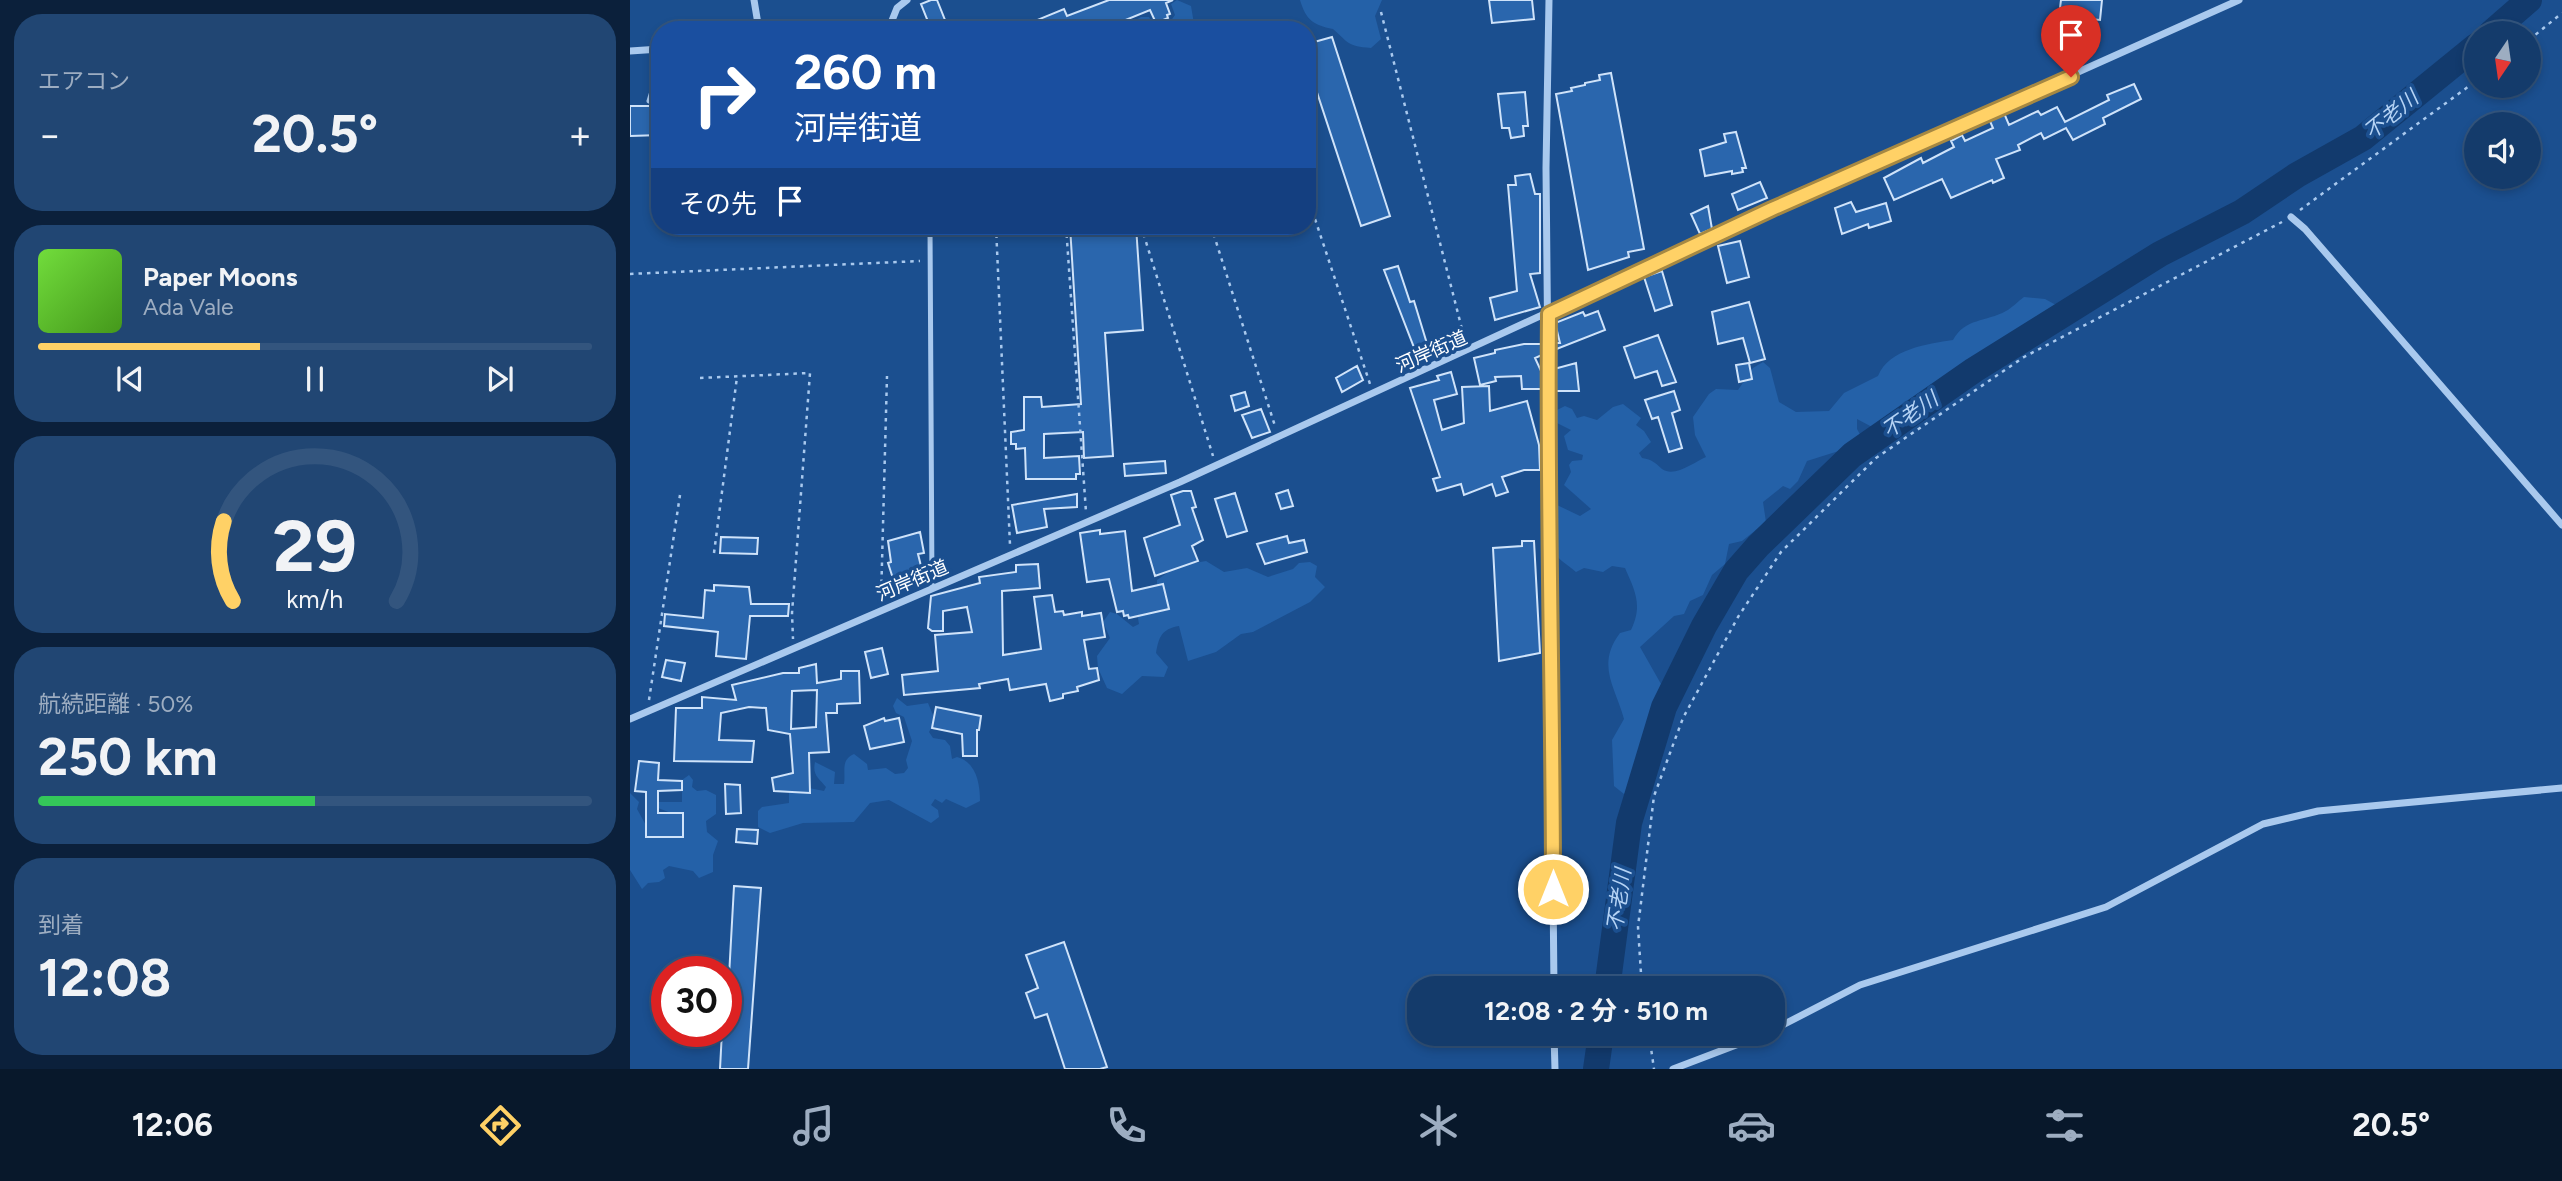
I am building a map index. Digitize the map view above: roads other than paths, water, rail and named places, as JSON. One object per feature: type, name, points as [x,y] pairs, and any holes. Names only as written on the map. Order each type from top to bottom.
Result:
[{"type":"street","points":[[754,0],[758,21]]},
{"type":"street","points":[[892,21],[897,8],[907,0]]},
{"type":"street","points":[[1549,0],[1546,168],[1549,314],[1548,580],[1553,732],[1554,976]]},
{"type":"street","name":"河岸街道","points":[[630,719],[1216,466],[1468,352],[1772,209],[2239,0]]},
{"type":"street","points":[[630,51],[651,49]]},
{"type":"street","points":[[2291,217],[2305,229],[2562,525]]},
{"type":"street","points":[[1785,1024],[1860,985],[2106,907],[2263,824],[2318,811],[2562,788]]},
{"type":"street","points":[[1554,1046],[1555,1069]]},
{"type":"street","points":[[1674,1069],[1734,1046]]},
{"type":"lane","points":[[649,102],[651,95]]},
{"type":"lane","points":[[930,235],[932,589]]},
{"type":"waterway","name":"不老川","points":[[2505,21],[2529,0]]},
{"type":"waterway","name":"不老川","points":[[1609,976],[1629,823],[1664,707],[1704,626],[1736,571],[1758,546],[1852,455],[1974,370],[2160,254],[2242,212],[2297,175],[2363,138],[2464,56]]},
{"type":"waterway","name":"不老川","points":[[1596,1069],[1599,1046]]}]
